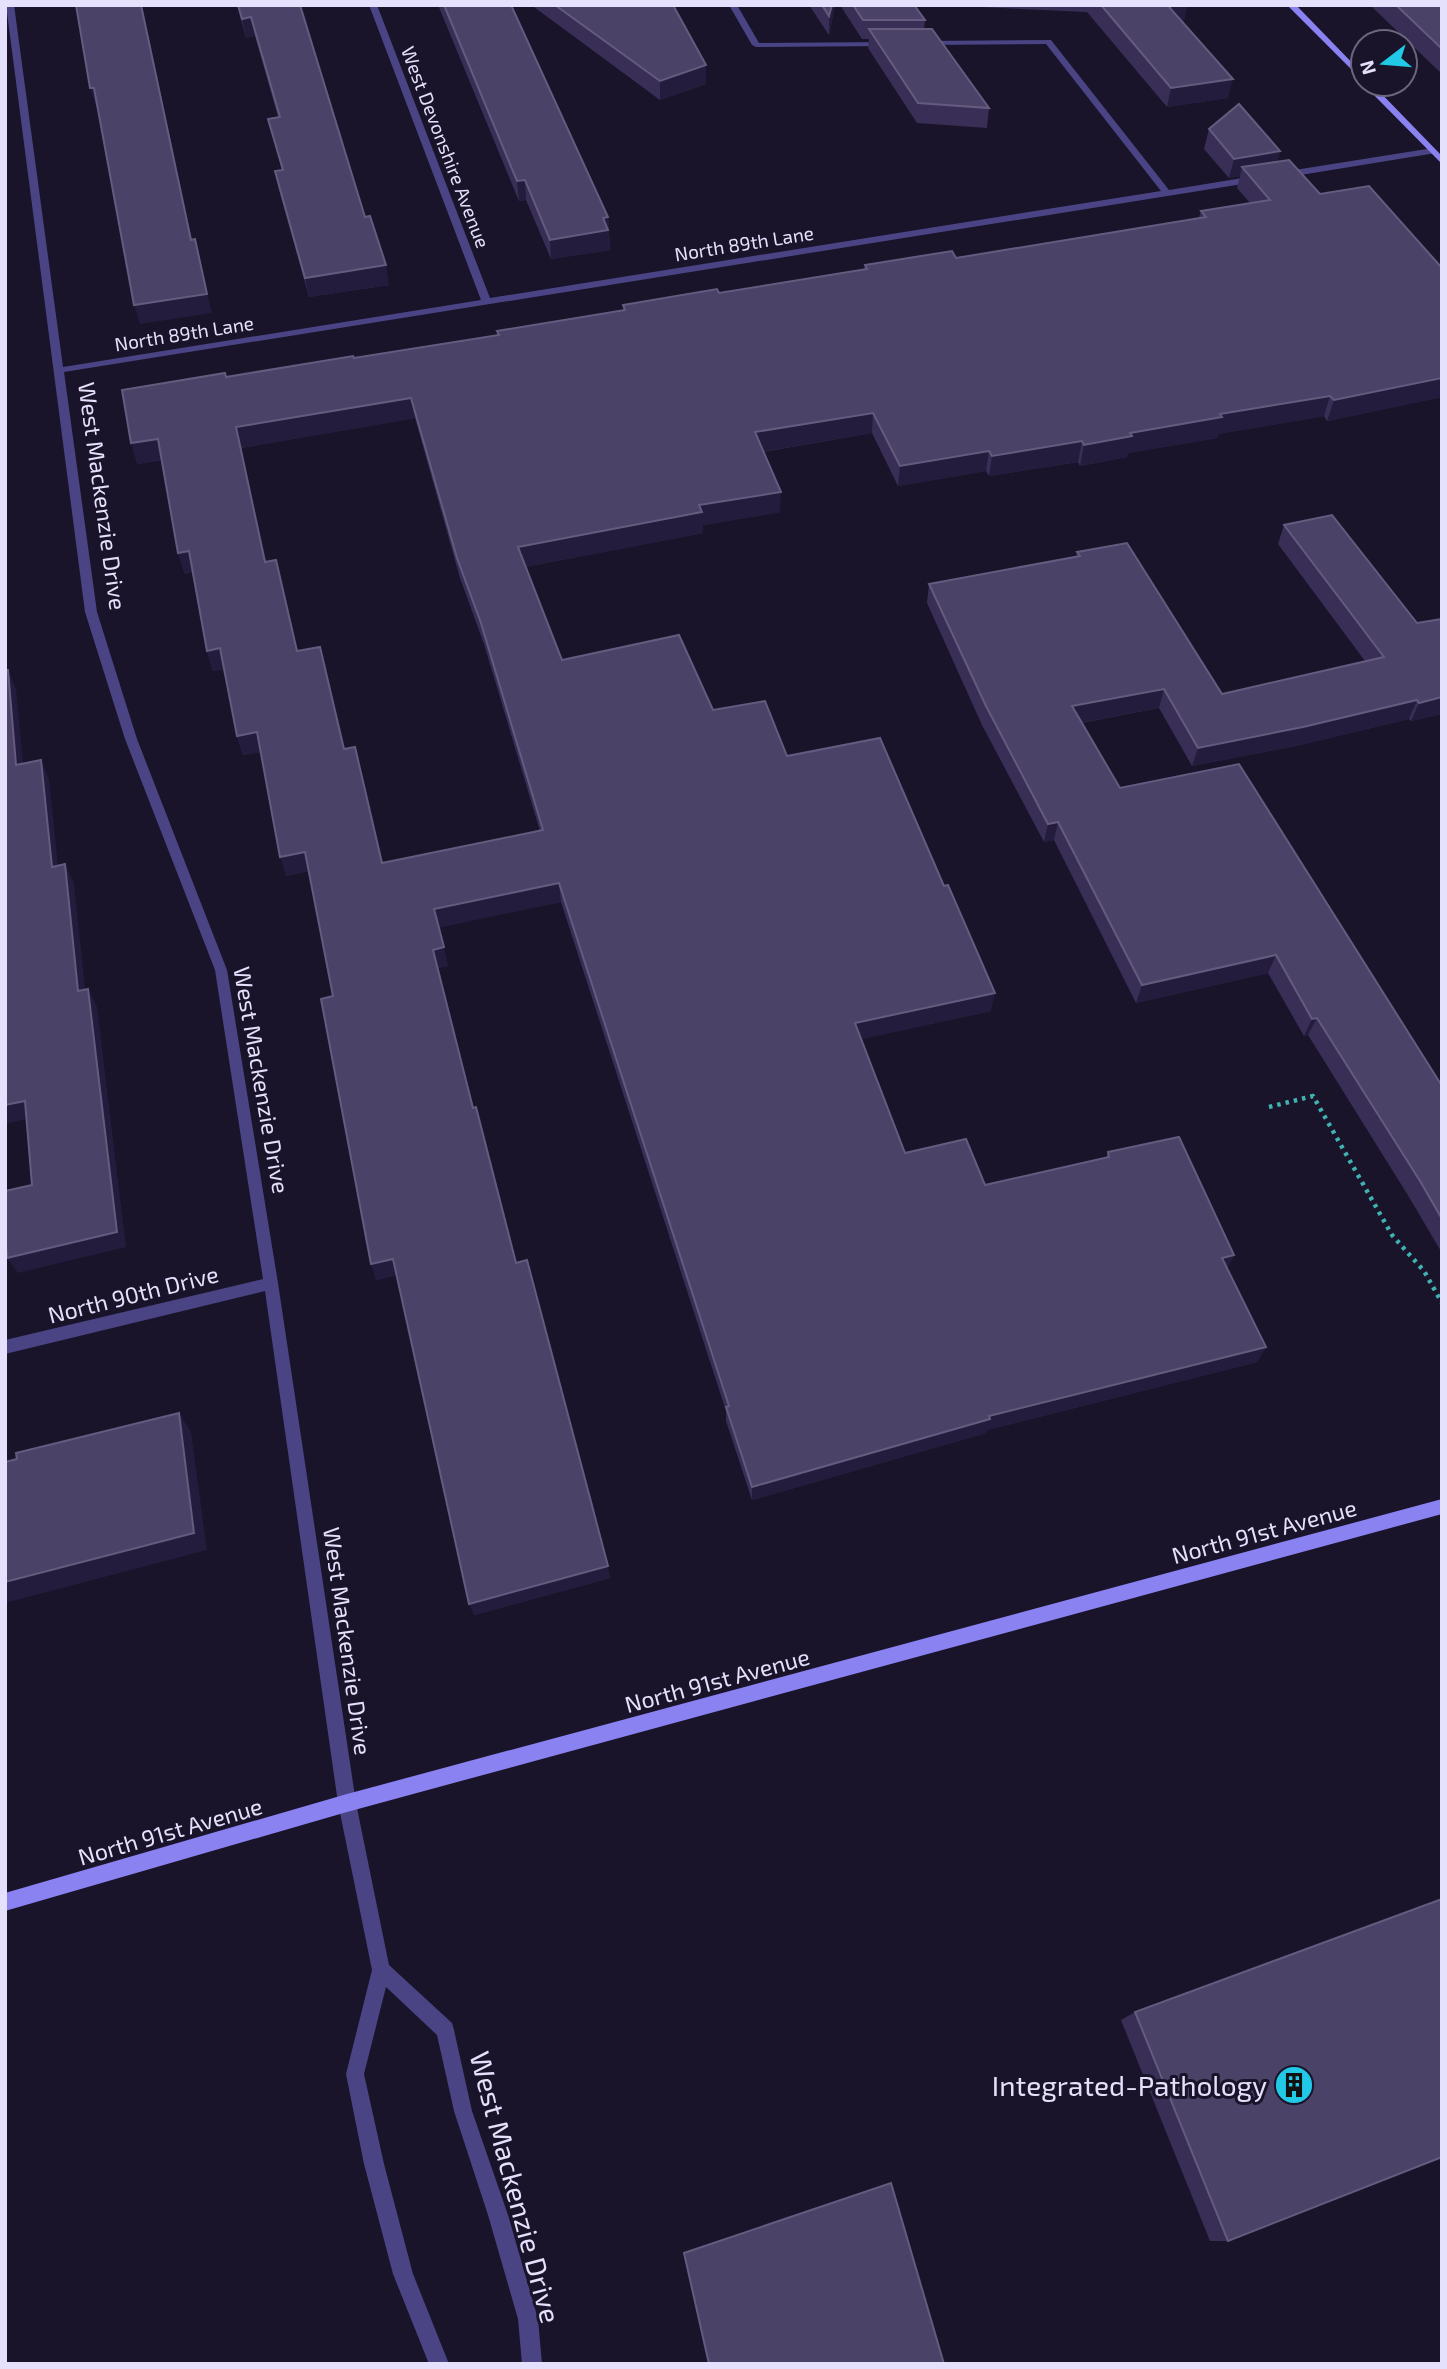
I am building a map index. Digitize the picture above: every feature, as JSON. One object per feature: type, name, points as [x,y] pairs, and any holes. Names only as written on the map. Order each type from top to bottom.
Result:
[{"type":"main road","points":[[1291,5],[1349,65]]},
{"type":"main road","points":[[1381,98],[1442,161]]},
{"type":"main road","name":"North 91st Avenue","points":[[5,1902],[347,1803],[1442,1506]]},
{"type":"street","name":"West Devonshire Avenue","points":[[373,5],[487,302]]},
{"type":"street","points":[[733,5],[756,45],[895,44]]},
{"type":"street","name":"West Mackenzie Drive","points":[[11,7],[91,612],[131,739],[221,970],[271,1283],[347,1803],[381,1970],[355,2074],[374,2164],[403,2274],[439,2364]]},
{"type":"street","points":[[909,44],[1048,42],[1167,193]]},
{"type":"street","points":[[1273,176],[1433,151]]},
{"type":"street","name":"North 89th Lane","points":[[61,370],[1260,178]]},
{"type":"street","name":"North 90th Drive","points":[[5,1347],[271,1283]]},
{"type":"street","name":"West Mackenzie Drive","points":[[381,1970],[445,2030],[463,2111],[498,2214],[528,2319],[532,2364]]},
{"type":"path","points":[[1269,1107],[1313,1096],[1392,1235],[1423,1271],[1442,1303]]},
{"type":"building","points":[[76,5],[141,5],[191,240],[195,239],[207,294],[134,305]]},
{"type":"building","points":[[238,5],[300,5],[365,217],[370,216],[386,265],[305,278],[275,171],[283,170],[268,119],[280,117],[251,17],[242,19]]},
{"type":"building","points":[[444,5],[511,5],[608,217],[603,218],[608,230],[550,240],[525,180],[517,181]]},
{"type":"building","points":[[555,5],[673,5],[706,65],[660,81]]},
{"type":"building","points":[[822,5],[832,5],[829,16]]},
{"type":"building","points":[[853,5],[914,5],[925,20],[863,20]]},
{"type":"building","points":[[1101,5],[1174,5],[1169,7],[1233,79],[1171,88]]},
{"type":"building","points":[[1396,5],[1442,5],[1442,49]]},
{"type":"building","points":[[869,29],[932,29],[989,108],[918,103]]},
{"type":"building","points":[[1239,104],[1280,151],[1234,159],[1209,129]]},
{"type":"building","points":[[1289,160],[1320,194],[1369,186],[1442,268],[1442,378],[1334,400],[1330,396],[1220,414],[1222,417],[1130,433],[1132,436],[1084,445],[1082,441],[992,456],[989,451],[900,466],[873,413],[755,432],[781,492],[699,505],[702,512],[518,547],[562,660],[679,635],[713,710],[765,701],[787,756],[880,738],[944,886],[948,885],[995,993],[855,1023],[905,1153],[966,1139],[985,1185],[1109,1157],[1108,1152],[1179,1137],[1234,1255],[1222,1258],[1266,1347],[989,1416],[990,1419],[752,1487],[726,1407],[729,1406],[559,883],[434,909],[444,947],[433,950],[473,1108],[476,1107],[516,1263],[527,1260],[608,1566],[469,1604],[393,1259],[371,1264],[321,999],[333,996],[305,852],[280,857],[257,732],[237,736],[220,648],[207,651],[189,551],[178,553],[158,439],[131,443],[122,390],[225,373],[226,377],[499,335],[497,331],[625,310],[623,305],[717,289],[719,293],[867,269],[865,265],[952,251],[956,258],[1206,217],[1201,211],[1270,200],[1242,167]],"holes":[[[411,398],[457,558],[481,623],[543,830],[382,863],[355,747],[344,749],[320,647],[297,651],[276,560],[265,562],[236,427]]]},
{"type":"building","points":[[1332,515],[1417,623],[1442,619],[1442,697],[1419,703],[1417,700],[1198,748],[1164,689],[1072,706],[1120,788],[1239,764],[1442,1086],[1442,1219],[1317,1018],[1312,1019],[1276,955],[1142,985],[1058,822],[1048,824],[986,706],[929,584],[1080,556],[1077,552],[1127,543],[1222,694],[1384,657],[1284,525]]},
{"type":"building","points":[[5,670],[8,670],[16,765],[41,760],[52,867],[65,864],[78,991],[88,989],[117,1232],[7,1258],[5,1191],[32,1185],[25,1101],[5,1105]]},
{"type":"building","points":[[179,1413],[194,1533],[5,1582],[5,1462],[17,1459],[16,1453]]},
{"type":"building","name":"Integrated-Pathology","points":[[1442,1899],[1442,2157],[1228,2241],[1135,2012]]},
{"type":"building","points":[[891,2183],[944,2364],[709,2364],[684,2253]]},
{"type":"place","name":"Integrated-Pathology","points":[[1294,2085]]}]
